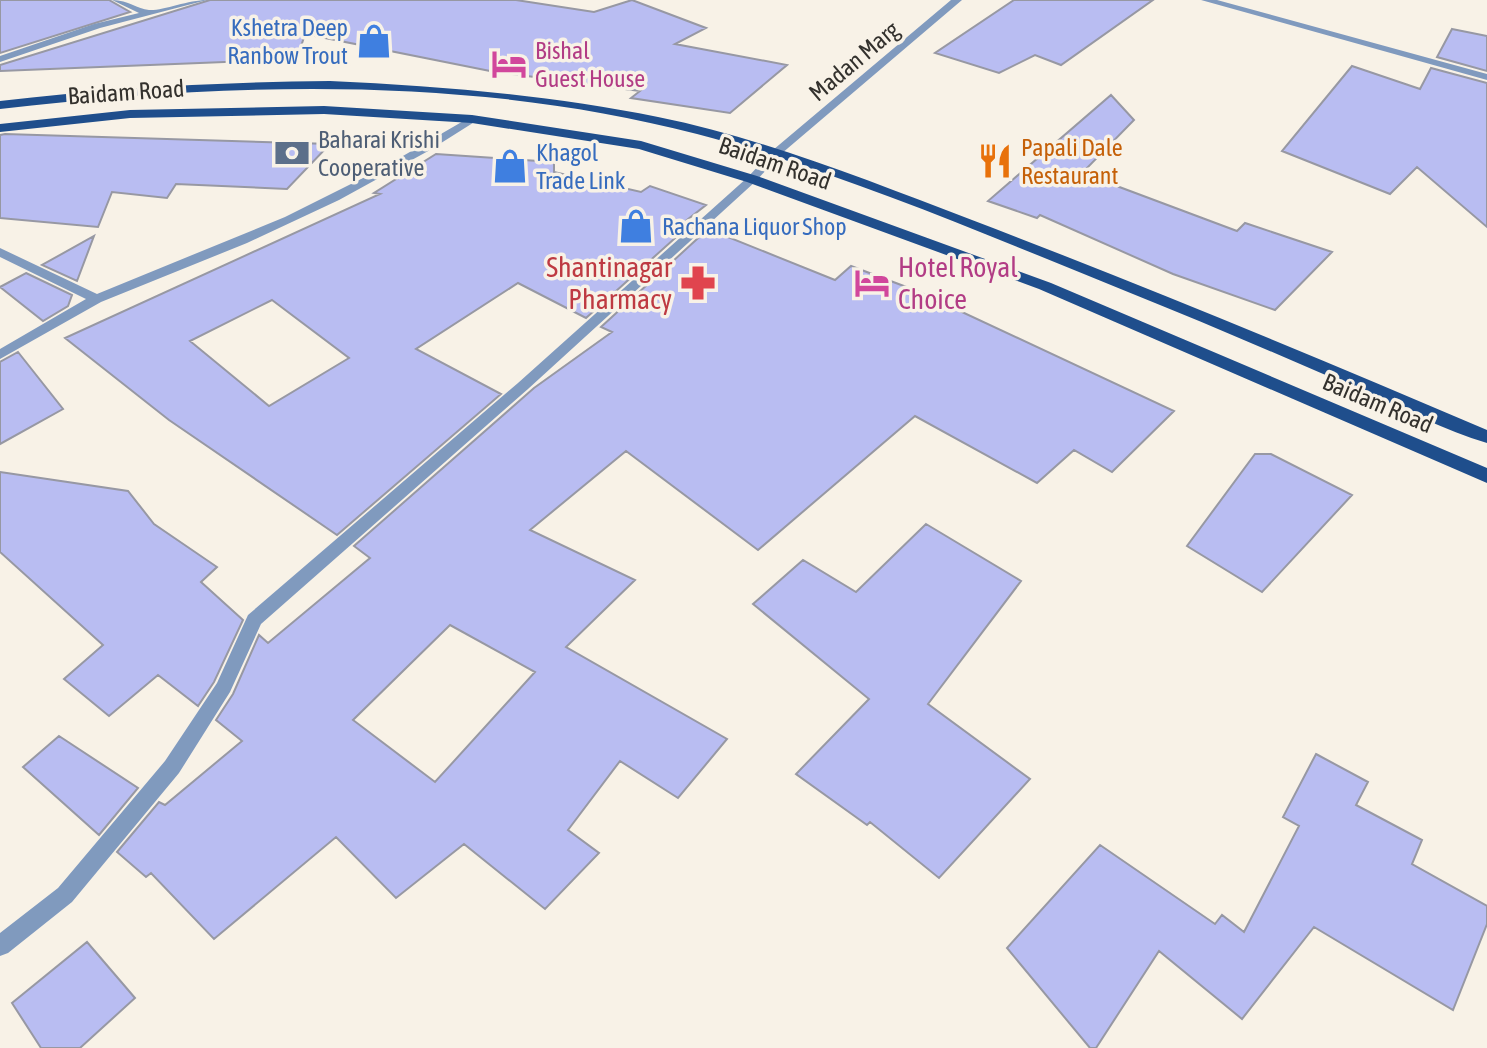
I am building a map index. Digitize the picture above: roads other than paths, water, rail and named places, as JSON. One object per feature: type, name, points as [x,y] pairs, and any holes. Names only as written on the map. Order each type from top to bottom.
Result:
[{"type":"main road","name":"Baidam Road","points":[[0,105],[220,87],[340,85],[469,92],[660,121],[777,152],[1082,267],[1259,338],[1487,437]]},
{"type":"main road","name":"Baidam Road","points":[[0,128],[203,110],[324,110],[472,119],[641,145],[752,179],[1045,286],[1487,476]]},
{"type":"street","points":[[117,0],[148,13]]},
{"type":"street","points":[[0,59],[43,42],[202,0]]},
{"type":"street","name":"Madan Marg","points":[[0,946],[65,895],[172,767],[224,687],[254,620],[523,386],[752,179],[777,152],[957,0]]},
{"type":"street","points":[[1206,0],[1487,77]]},
{"type":"street","points":[[0,355],[96,299],[200,260],[343,197],[407,162],[472,119]]},
{"type":"street","points":[[0,252],[96,299]]},
{"type":"place","name":"Kshetra Deep Ranbow Trout","points":[[374,41]]},
{"type":"place","name":"Bishal Guest House","points":[[509,64]]},
{"type":"place","name":"Baharai Krishi Cooperative","points":[[292,153]]},
{"type":"place","name":"Papali Dale Restaurant","points":[[995,161]]},
{"type":"place","name":"Khagol Trade Link","points":[[510,166]]},
{"type":"place","name":"Rachana Liquor Shop","points":[[636,226]]},
{"type":"place","name":"Shantinagar Pharmacy","points":[[698,283]]},
{"type":"place","name":"Hotel Royal Choice","points":[[872,283]]}]
